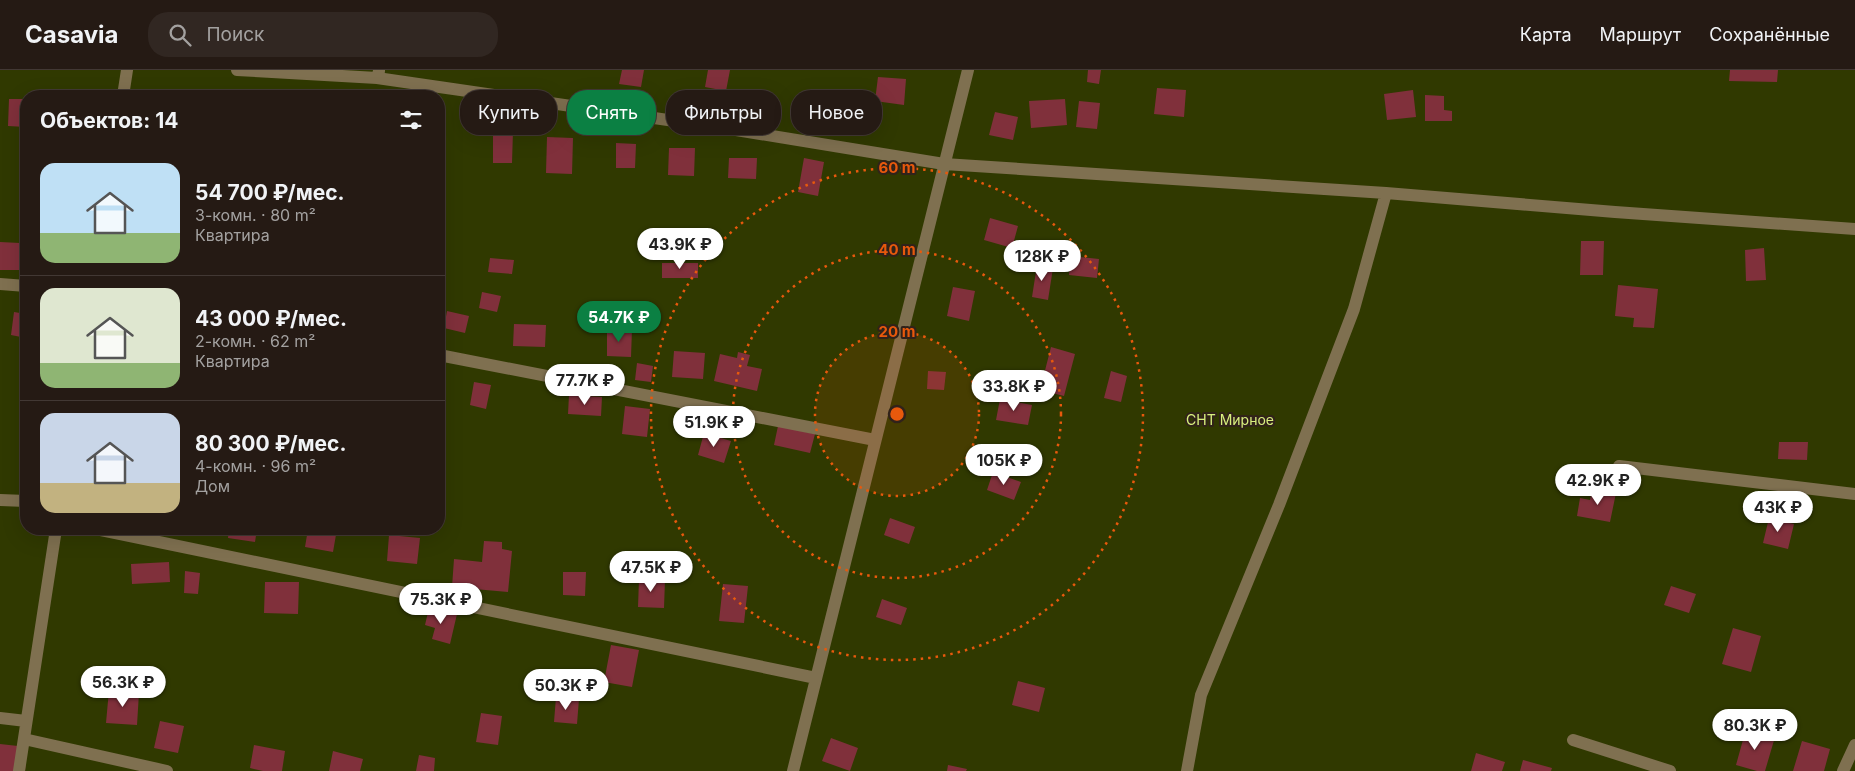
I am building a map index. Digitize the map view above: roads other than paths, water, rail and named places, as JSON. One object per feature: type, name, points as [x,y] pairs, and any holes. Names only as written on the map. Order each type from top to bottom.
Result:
[{"type":"street","points":[[124,90],[127,70]]},
{"type":"street","points":[[237,70],[378,74],[944,164],[1386,193],[1855,229]]},
{"type":"street","points":[[793,771],[968,70]]},
{"type":"street","points":[[1187,771],[1201,695],[1279,505],[1354,309],[1386,193]]},
{"type":"street","points":[[0,284],[20,286]]},
{"type":"street","points":[[445,357],[875,440]]},
{"type":"street","points":[[1618,466],[1855,494]]},
{"type":"street","points":[[0,500],[20,501]]},
{"type":"street","points":[[19,771],[55,535]]},
{"type":"street","points":[[125,535],[816,678]]},
{"type":"street","points":[[0,718],[26,721]]},
{"type":"street","points":[[24,739],[167,771]]},
{"type":"street","points":[[1573,740],[1670,771]]},
{"type":"street","points":[[1843,771],[1855,745]]},
{"type":"park label","name":"СНТ Мирное","points":[[1230,420]]}]
